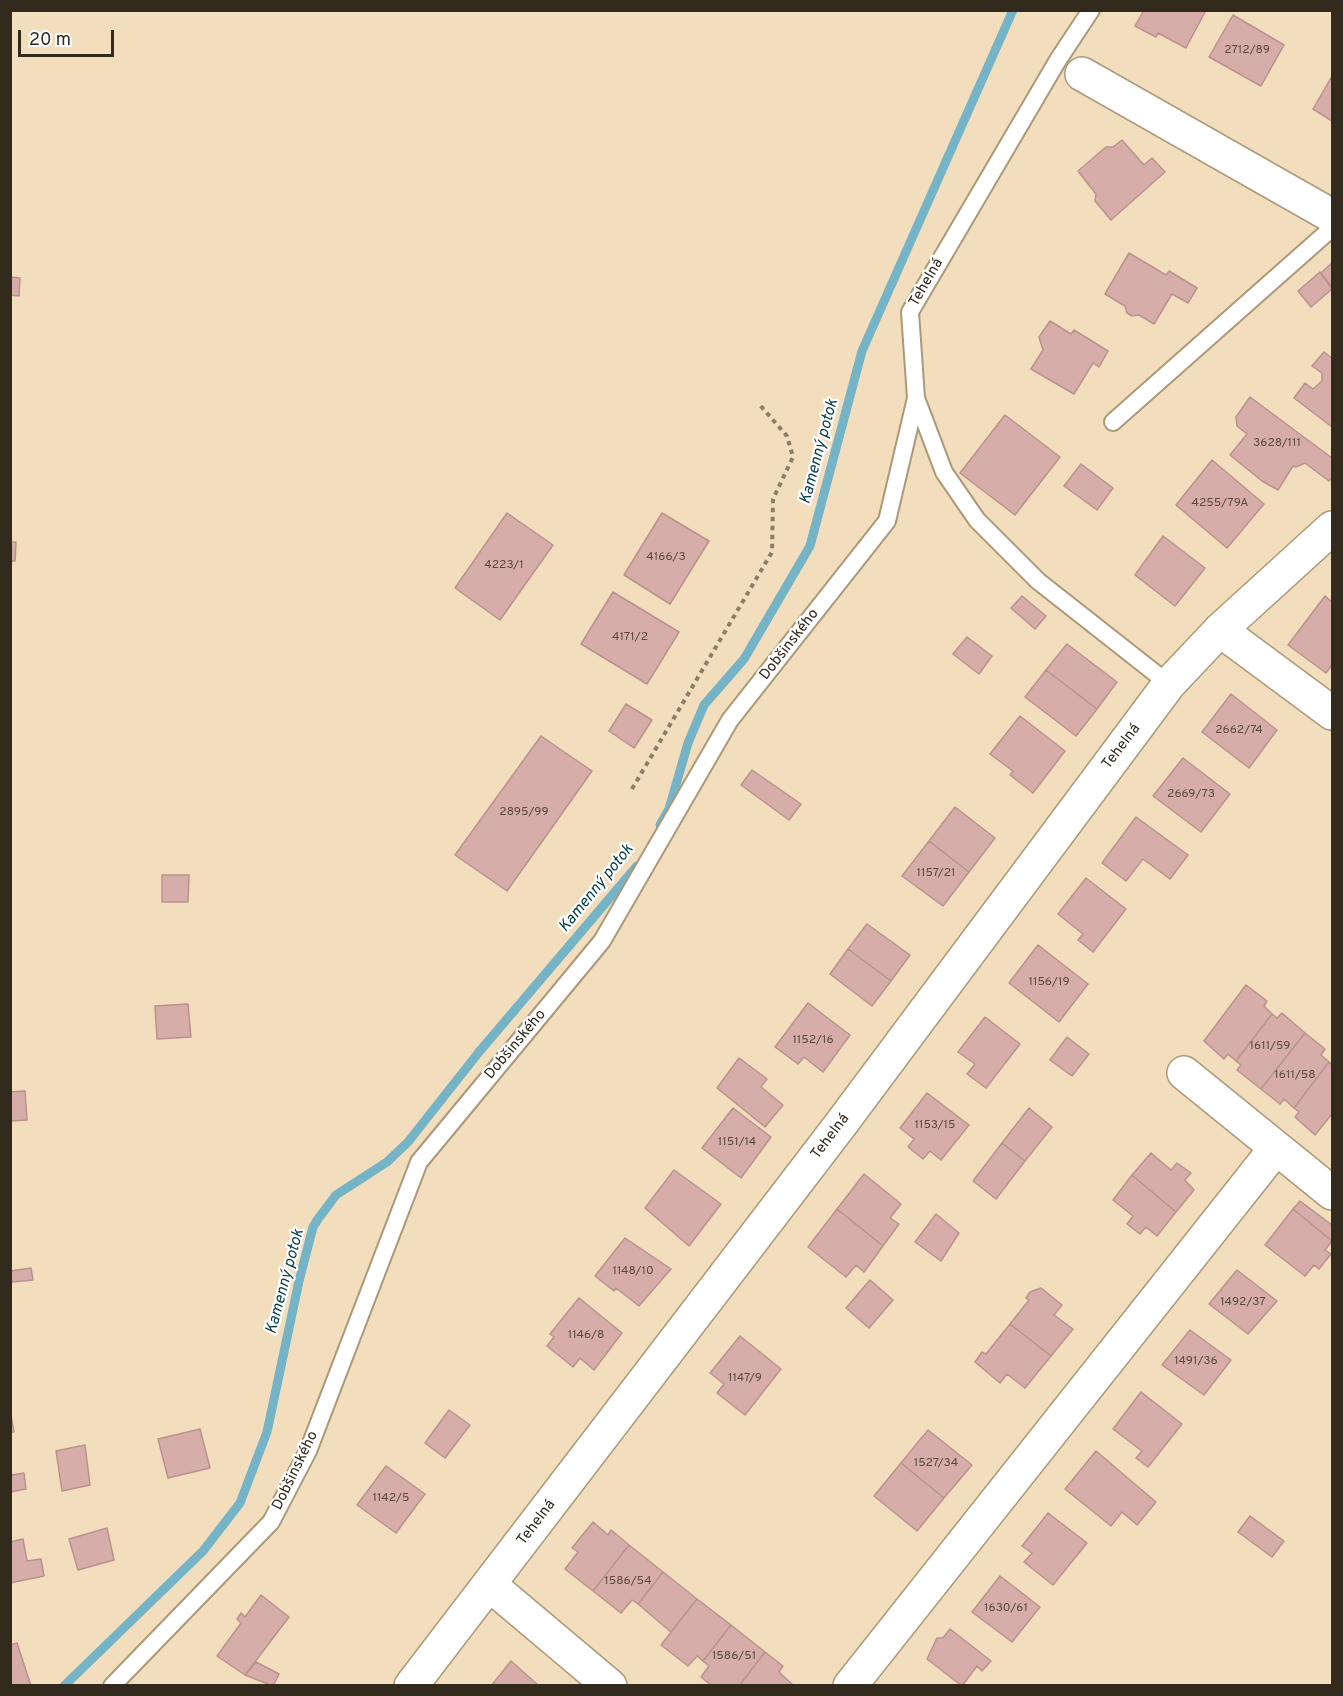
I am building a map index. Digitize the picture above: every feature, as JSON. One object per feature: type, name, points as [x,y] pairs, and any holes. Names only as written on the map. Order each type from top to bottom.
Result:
[{"type":"street","points":[[1070,67],[1332,216]]},
{"type":"street","name":"Tehelná","points":[[411,1686],[841,1124],[1169,684],[1220,630],[1332,528]]},
{"type":"street","points":[[1220,630],[1332,713]]},
{"type":"street","points":[[1184,1072],[1332,1193]]},
{"type":"street","points":[[850,1686],[1276,1148]]},
{"type":"street","points":[[489,1585],[610,1686]]},
{"type":"lane","name":"Tehelná","points":[[1091,10],[1070,67],[909,312],[916,398],[944,472],[977,520],[1038,580],[1169,684]]},
{"type":"lane","points":[[1113,422],[1332,228]]},
{"type":"lane","name":"Dobšinského","points":[[112,1686],[271,1521],[308,1451],[418,1162],[602,941],[730,720],[887,521],[916,398]]},
{"type":"path","points":[[632,789],[772,552],[773,499],[793,457],[787,436],[759,404]]},
{"type":"building","points":[[1144,10],[1206,10],[1186,48],[1158,33],[1156,37],[1135,26]]},
{"type":"building","points":[[1233,15],[1284,45],[1261,86],[1209,57]]},
{"type":"building","points":[[1332,76],[1332,121],[1313,109]]},
{"type":"building","points":[[1122,140],[1144,165],[1152,158],[1165,172],[1111,220],[1095,201],[1096,194],[1078,171],[1106,147],[1113,147]]},
{"type":"building","points":[[1129,253],[1166,275],[1169,271],[1197,288],[1188,303],[1172,294],[1154,324],[1139,315],[1132,316],[1127,313],[1125,306],[1105,294]]},
{"type":"building","points":[[1332,263],[1332,287],[1321,273]]},
{"type":"building","points":[[1320,272],[1332,289],[1311,307],[1298,291]]},
{"type":"building","points":[[10,277],[20,278],[19,296],[10,295]]},
{"type":"building","points":[[1050,321],[1071,334],[1074,330],[1108,351],[1099,367],[1093,363],[1074,394],[1031,369],[1043,350],[1039,337]]},
{"type":"building","points":[[1324,352],[1332,358],[1332,427],[1294,398],[1305,383],[1313,389],[1322,381],[1322,373],[1312,366]]},
{"type":"building","points":[[1250,397],[1332,458],[1332,477],[1329,481],[1305,463],[1293,466],[1278,490],[1262,481],[1230,455],[1247,434],[1237,426],[1236,417]]},
{"type":"building","points":[[1005,415],[1060,457],[1015,515],[960,473]]},
{"type":"building","points":[[1212,460],[1264,504],[1227,548],[1176,505]]},
{"type":"building","points":[[1081,464],[1113,488],[1097,510],[1064,486]]},
{"type":"building","points":[[507,513],[553,545],[500,620],[455,588]]},
{"type":"building","points":[[662,513],[709,541],[670,604],[624,575]]},
{"type":"building","points":[[1163,536],[1205,568],[1175,606],[1135,575]]},
{"type":"building","points":[[10,542],[16,542],[15,561],[10,561]]},
{"type":"building","points":[[613,592],[679,632],[647,684],[581,644]]},
{"type":"building","points":[[1022,596],[1046,616],[1035,629],[1011,608]]},
{"type":"building","points":[[1325,596],[1332,602],[1332,665],[1326,673],[1288,645]]},
{"type":"building","points":[[967,637],[992,656],[979,674],[953,654]]},
{"type":"building","points":[[1067,644],[1117,682],[1097,709],[1046,670]]},
{"type":"building","points":[[1046,670],[1097,709],[1076,736],[1025,697]]},
{"type":"building","points":[[1231,694],[1277,730],[1249,768],[1202,732]]},
{"type":"building","points":[[626,704],[652,720],[634,748],[609,731]]},
{"type":"building","points":[[1020,716],[1065,751],[1033,793],[1010,775],[1013,771],[990,754]]},
{"type":"building","points":[[541,736],[592,771],[507,891],[455,855]]},
{"type":"building","points":[[1183,758],[1230,794],[1201,832],[1153,796]]},
{"type":"building","points":[[752,770],[801,804],[789,820],[741,785]]},
{"type":"building","points":[[955,807],[995,838],[969,872],[929,841]]},
{"type":"building","points":[[1136,817],[1188,855],[1170,879],[1143,859],[1126,881],[1102,863]]},
{"type":"building","points":[[929,841],[969,872],[943,906],[902,876]]},
{"type":"building","points":[[162,875],[189,875],[188,902],[162,902]]},
{"type":"building","points":[[1086,878],[1126,909],[1093,952],[1078,940],[1083,934],[1058,914]]},
{"type":"building","points":[[867,924],[910,955],[891,981],[848,949]]},
{"type":"building","points":[[1038,945],[1088,984],[1059,1022],[1009,983]]},
{"type":"building","points":[[848,949],[891,981],[872,1006],[830,974]]},
{"type":"building","points":[[1246,985],[1267,1001],[1264,1006],[1272,1014],[1236,1061],[1228,1054],[1224,1059],[1204,1041]]},
{"type":"building","points":[[808,1003],[850,1035],[823,1072],[804,1057],[798,1064],[775,1047]]},
{"type":"building","points":[[188,1004],[191,1037],[157,1039],[155,1006]]},
{"type":"building","points":[[1282,1013],[1305,1033],[1261,1089],[1237,1070],[1241,1065],[1236,1061],[1272,1014],[1277,1018]]},
{"type":"building","points":[[985,1017],[1020,1044],[986,1088],[967,1074],[975,1064],[958,1052]]},
{"type":"building","points":[[1305,1033],[1325,1049],[1321,1055],[1329,1062],[1294,1108],[1284,1099],[1280,1104],[1261,1089]]},
{"type":"building","points":[[1067,1037],[1089,1054],[1072,1076],[1050,1060]]},
{"type":"building","points":[[739,1058],[767,1079],[761,1087],[783,1105],[765,1127],[717,1088]]},
{"type":"building","points":[[1329,1062],[1332,1065],[1332,1114],[1315,1135],[1295,1117],[1299,1112],[1294,1108]]},
{"type":"building","points":[[25,1091],[27,1120],[10,1121],[10,1092]]},
{"type":"building","points":[[927,1093],[969,1125],[941,1160],[930,1151],[923,1159],[908,1147],[914,1139],[900,1128]]},
{"type":"building","points":[[733,1108],[771,1137],[741,1178],[702,1148]]},
{"type":"building","points":[[1029,1108],[1052,1127],[1025,1161],[1002,1143]]},
{"type":"building","points":[[1002,1143],[1025,1161],[996,1199],[973,1181]]},
{"type":"building","points":[[1151,1153],[1171,1170],[1177,1163],[1191,1173],[1185,1180],[1194,1190],[1176,1212],[1132,1175]]},
{"type":"building","points":[[674,1170],[721,1204],[689,1246],[645,1208]]},
{"type":"building","points":[[864,1174],[901,1204],[890,1218],[899,1224],[883,1246],[837,1209]]},
{"type":"building","points":[[1132,1175],[1176,1212],[1157,1236],[1146,1227],[1140,1234],[1127,1224],[1133,1216],[1113,1200]]},
{"type":"building","points":[[1300,1201],[1332,1225],[1332,1241],[1293,1209]]},
{"type":"building","points":[[837,1209],[883,1246],[864,1272],[856,1265],[846,1277],[808,1247]]},
{"type":"building","points":[[1293,1209],[1332,1241],[1325,1250],[1331,1254],[1319,1269],[1314,1265],[1305,1276],[1265,1245]]},
{"type":"building","points":[[936,1214],[959,1233],[941,1261],[915,1242]]},
{"type":"building","points":[[625,1238],[671,1269],[639,1306],[616,1288],[614,1291],[595,1276]]},
{"type":"building","points":[[31,1268],[33,1280],[12,1282],[10,1271]]},
{"type":"building","points":[[1237,1270],[1277,1301],[1248,1334],[1209,1304]]},
{"type":"building","points":[[870,1280],[893,1300],[869,1328],[846,1308]]},
{"type":"building","points":[[1041,1288],[1062,1305],[1054,1315],[1073,1329],[1051,1356],[1010,1324],[1029,1300],[1026,1298],[1030,1292]]},
{"type":"building","points":[[579,1298],[622,1333],[594,1370],[580,1358],[573,1367],[547,1346],[554,1337],[550,1334]]},
{"type":"building","points":[[1010,1324],[1051,1356],[1025,1388],[1007,1374],[1000,1383],[975,1362],[982,1352],[986,1354]]},
{"type":"building","points":[[1190,1330],[1231,1360],[1204,1395],[1162,1365]]},
{"type":"building","points":[[740,1336],[781,1369],[745,1415],[717,1393],[724,1384],[710,1373]]},
{"type":"building","points":[[1141,1392],[1182,1424],[1148,1467],[1136,1458],[1142,1451],[1113,1429]]},
{"type":"building","points":[[10,1410],[14,1432],[10,1432]]},
{"type":"building","points":[[449,1410],[470,1425],[445,1458],[425,1443]]},
{"type":"building","points":[[200,1429],[210,1468],[168,1478],[158,1439]]},
{"type":"building","points":[[928,1430],[972,1465],[944,1498],[901,1463]]},
{"type":"building","points":[[85,1445],[90,1485],[62,1491],[56,1451]]},
{"type":"building","points":[[1096,1451],[1156,1502],[1137,1525],[1122,1512],[1111,1526],[1065,1489]]},
{"type":"building","points":[[901,1463],[944,1498],[917,1531],[874,1496]]},
{"type":"building","points":[[386,1466],[425,1494],[396,1533],[357,1505]]},
{"type":"building","points":[[10,1469],[12,1475],[24,1473],[26,1489],[10,1492]]},
{"type":"building","points":[[1048,1513],[1087,1543],[1053,1585],[1024,1562],[1032,1553],[1022,1546]]},
{"type":"building","points":[[1250,1516],[1284,1541],[1272,1557],[1238,1532]]},
{"type":"building","points":[[593,1522],[608,1535],[611,1530],[629,1545],[593,1591],[565,1569],[578,1552],[572,1548]]},
{"type":"building","points":[[107,1528],[114,1560],[78,1570],[69,1539]]},
{"type":"building","points":[[23,1539],[27,1561],[41,1559],[44,1576],[10,1583],[10,1542]]},
{"type":"building","points":[[629,1545],[663,1572],[638,1604],[632,1600],[621,1613],[593,1591]]},
{"type":"building","points":[[663,1572],[697,1599],[671,1632],[638,1604]]},
{"type":"building","points":[[1000,1576],[1040,1607],[1012,1642],[972,1612]]},
{"type":"building","points":[[261,1595],[289,1617],[245,1675],[217,1656],[241,1623],[237,1619],[241,1613],[245,1617]]},
{"type":"building","points":[[697,1599],[731,1625],[703,1661],[697,1656],[688,1666],[661,1645]]},
{"type":"building","points":[[731,1625],[765,1652],[739,1686],[712,1686],[701,1677],[709,1666],[703,1661]]},
{"type":"building","points":[[950,1629],[991,1661],[982,1671],[977,1666],[962,1686],[927,1659],[937,1638],[943,1638]]},
{"type":"building","points":[[17,1643],[31,1686],[10,1686],[10,1645]]},
{"type":"building","points":[[765,1652],[783,1666],[779,1672],[794,1686],[739,1686]]},
{"type":"building","points":[[511,1661],[539,1686],[491,1686]]},
{"type":"building","points":[[256,1662],[279,1674],[273,1686],[245,1675]]},
{"type":"waterway","name":"Kamenný potok","points":[[660,825],[669,809],[688,743],[704,705],[744,659],[810,546],[862,351],[1013,10]]},
{"type":"waterway","name":"Kamenný potok","points":[[64,1686],[203,1551],[240,1503],[267,1432],[299,1281],[313,1227],[318,1219],[336,1195],[387,1162],[408,1142],[479,1052],[637,866]]}]
